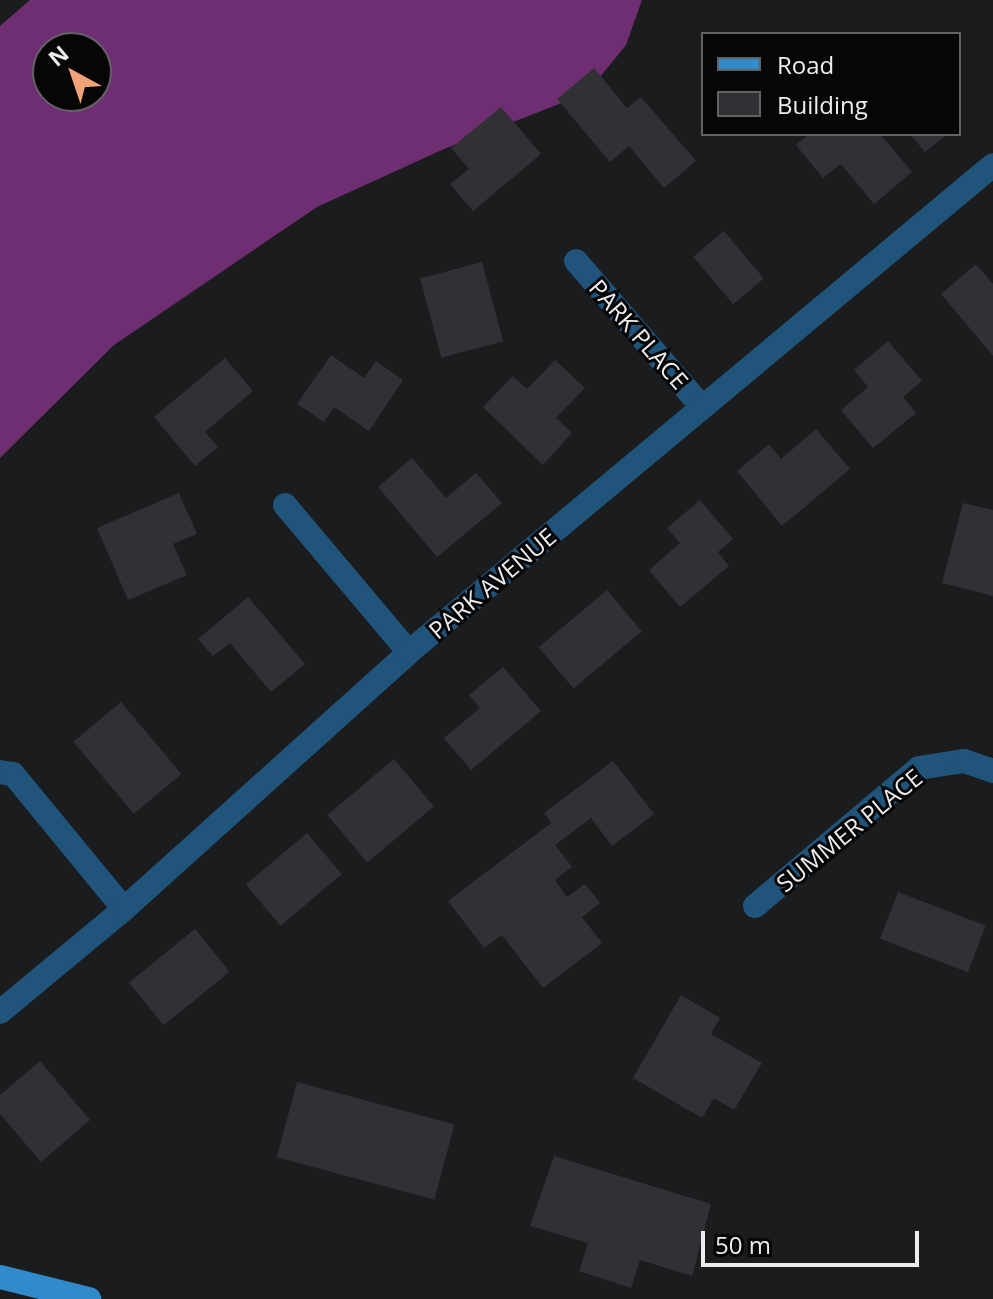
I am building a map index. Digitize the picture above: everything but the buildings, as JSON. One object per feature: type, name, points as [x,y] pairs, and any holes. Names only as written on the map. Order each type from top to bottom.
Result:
[{"type":"main road","points":[[0,1277],[89,1299]]},
{"type":"street","name":"PARK AVENUE","points":[[0,1012],[124,909],[409,652],[993,165]]},
{"type":"street","name":"PARK PLACE","points":[[576,261],[702,407]]},
{"type":"street","points":[[285,505],[409,652]]},
{"type":"street","name":"SUMMER PLACE","points":[[755,906],[919,768],[964,761],[993,771]]},
{"type":"street","points":[[0,772],[13,774],[124,909]]},
{"type":"shaded area","points":[[30,0],[642,0],[626,45],[587,93],[444,149],[317,207],[114,345],[0,458],[0,26]]}]
